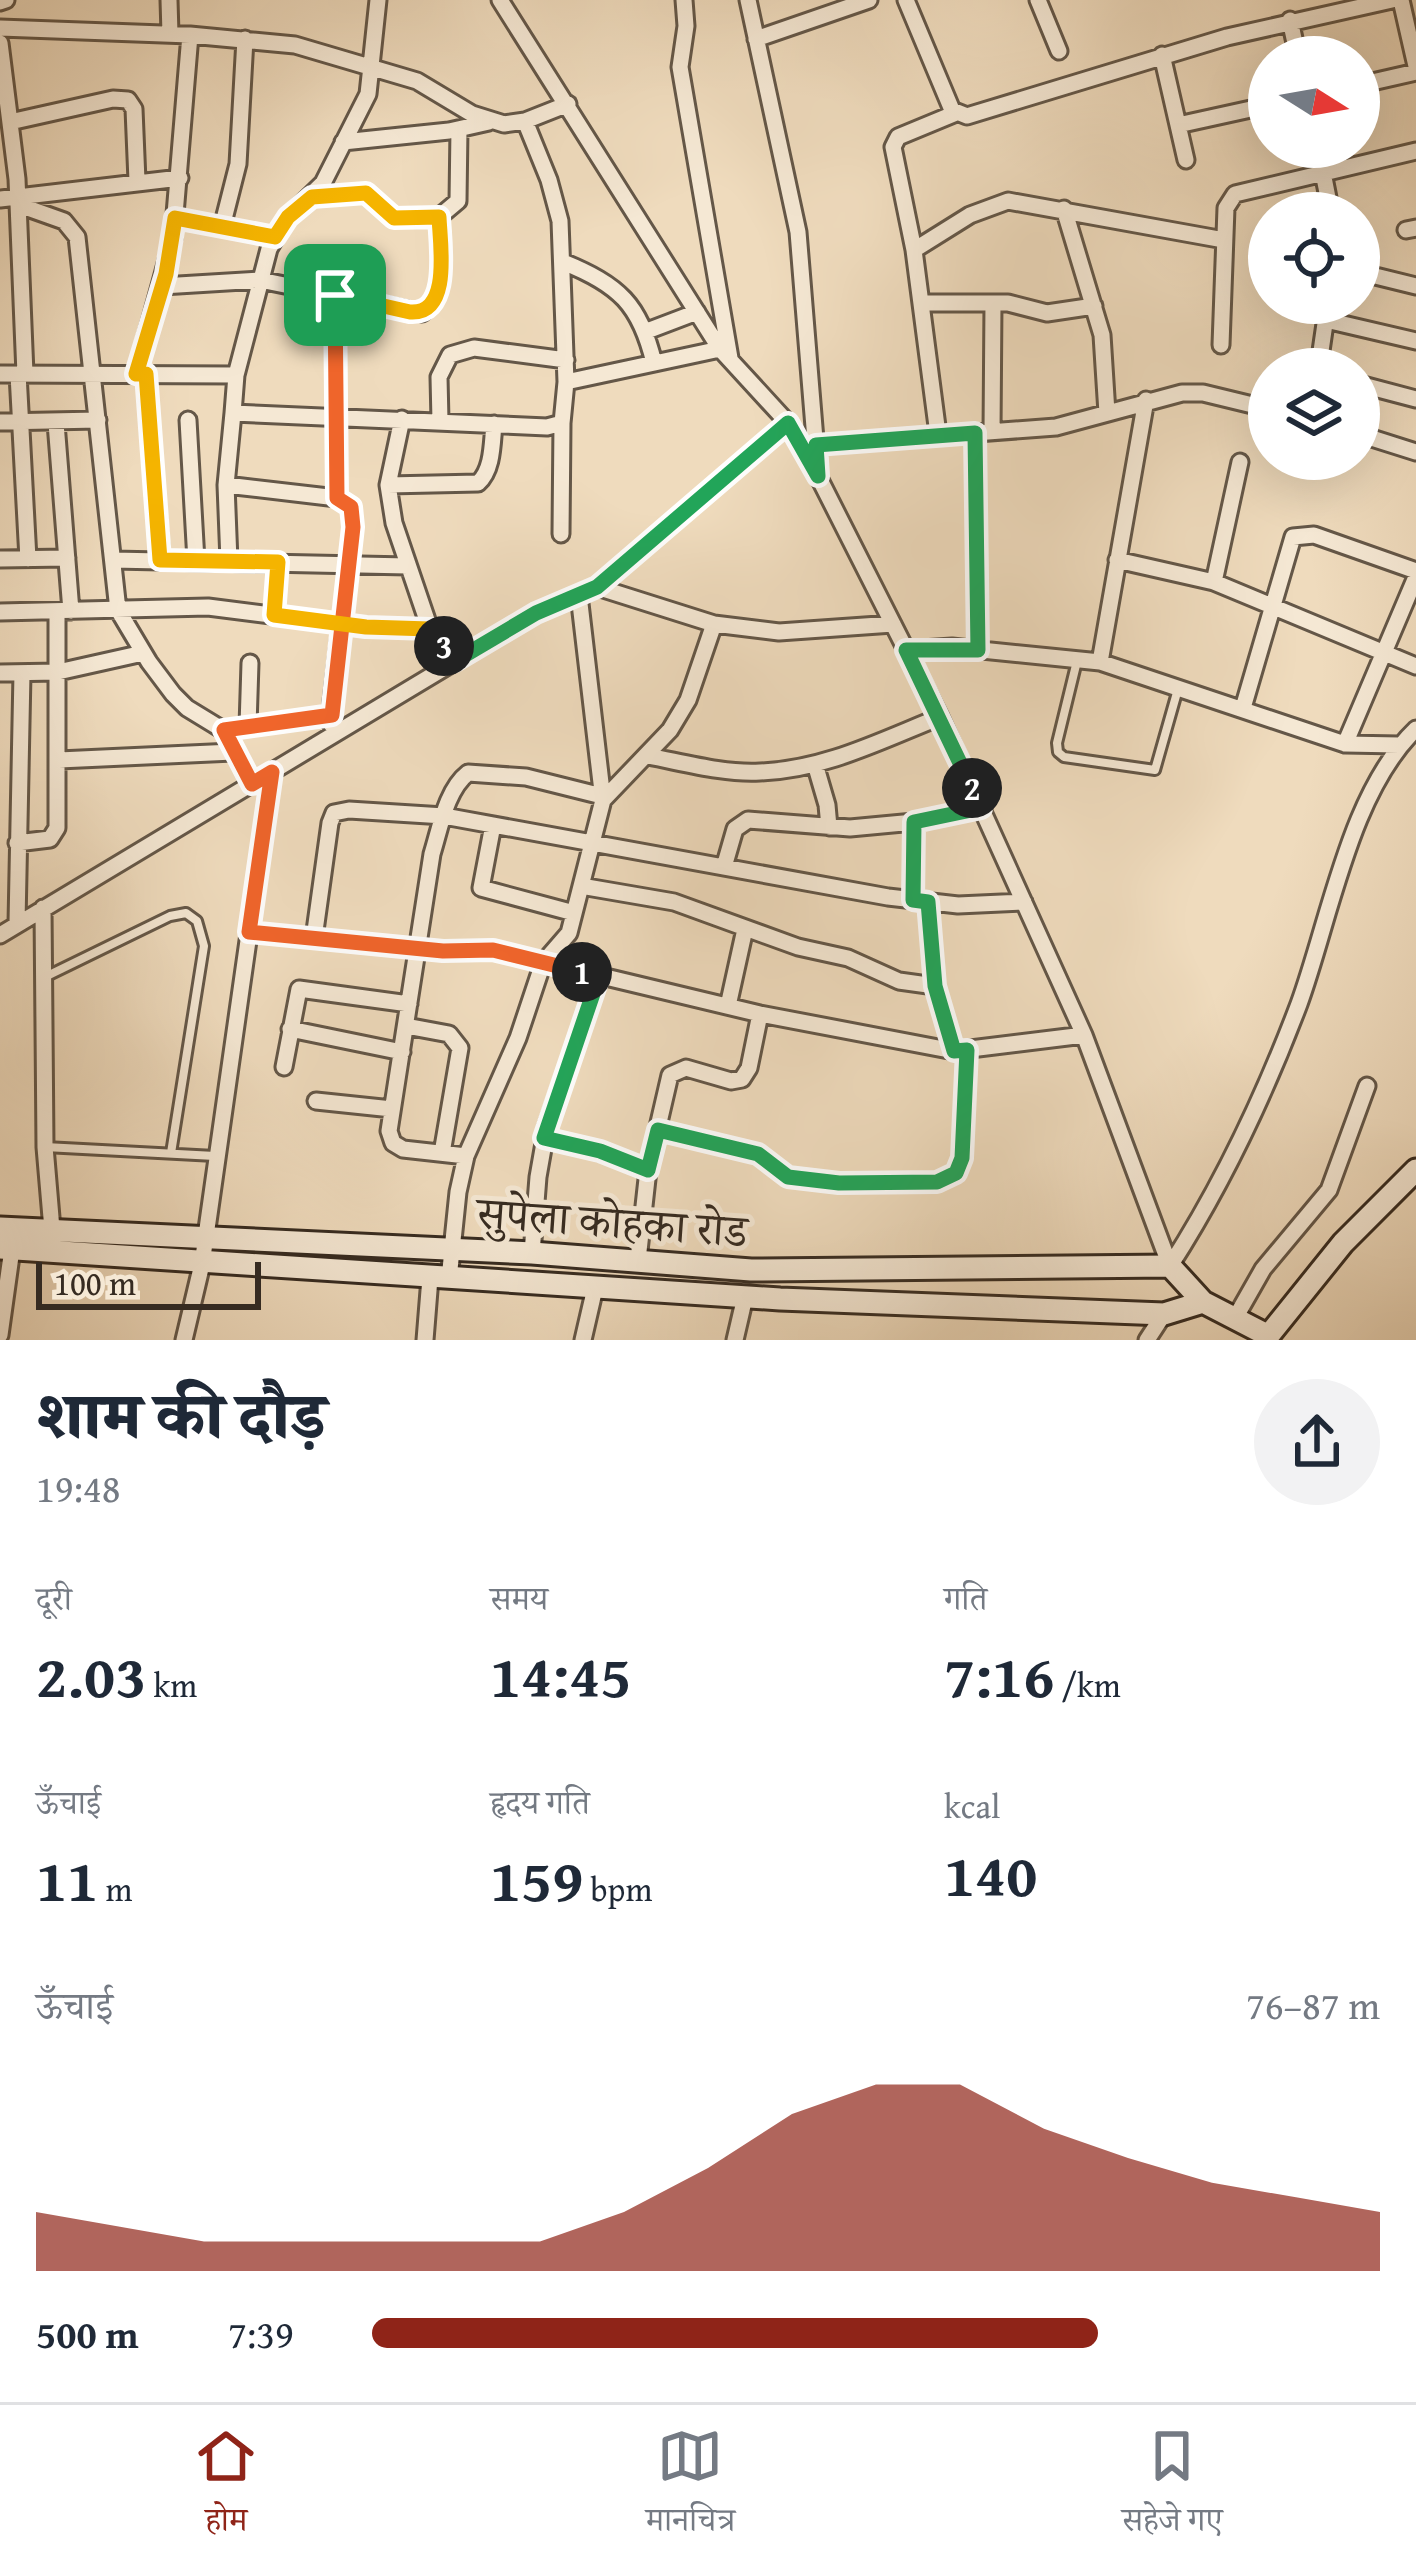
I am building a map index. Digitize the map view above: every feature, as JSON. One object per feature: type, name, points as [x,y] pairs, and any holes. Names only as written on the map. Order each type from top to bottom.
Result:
[{"type":"street","points":[[169,0],[170,34]]},
{"type":"street","points":[[229,561],[226,485],[236,375],[260,280],[275,237],[288,217],[312,197],[334,164],[368,94],[378,0]]},
{"type":"street","points":[[500,0],[720,349],[788,423],[818,476],[940,717],[1084,1035],[1170,1266],[1203,1301],[1266,1338],[1343,1243],[1416,1170]]},
{"type":"street","points":[[684,0],[682,83],[731,365]]},
{"type":"street","points":[[748,0],[798,232],[818,476]]},
{"type":"street","points":[[756,39],[869,0]]},
{"type":"street","points":[[906,0],[956,113]]},
{"type":"street","points":[[1038,0],[1059,51]]},
{"type":"street","points":[[938,434],[895,142],[956,113],[976,114],[1290,20],[1392,0]]},
{"type":"street","points":[[1380,79],[1416,69],[1401,0]]},
{"type":"street","points":[[1290,20],[1293,36]]},
{"type":"street","points":[[0,28],[190,35],[295,46],[417,81],[489,122]]},
{"type":"street","points":[[160,560],[141,374],[175,218],[190,35]]},
{"type":"street","points":[[222,227],[238,164],[245,39]]},
{"type":"street","points":[[0,43],[10,122],[21,305],[14,374],[28,559]]},
{"type":"street","points":[[1162,55],[1186,160]]},
{"type":"street","points":[[10,122],[113,99],[128,100],[134,109],[137,181]]},
{"type":"street","points":[[343,142],[525,121],[568,104]]},
{"type":"street","points":[[1178,125],[1248,110]]},
{"type":"street","points":[[525,121],[560,221],[566,360],[561,534]]},
{"type":"street","points":[[312,197],[366,193],[394,218],[439,217],[458,201],[459,129]]},
{"type":"street","points":[[1221,346],[1226,208],[1235,194],[1416,151]]},
{"type":"street","points":[[1322,168],[1326,192]]},
{"type":"street","points":[[12,200],[180,178]]},
{"type":"street","points":[[12,200],[64,221],[77,237],[118,610],[143,653],[187,708],[224,730],[252,784]]},
{"type":"street","points":[[914,250],[970,214],[1008,200],[1224,239]]},
{"type":"street","points":[[1064,209],[1094,306],[1107,371],[1107,413]]},
{"type":"street","points":[[162,286],[260,280],[422,313],[429,308],[439,282],[439,217]]},
{"type":"street","points":[[175,218],[275,237]]},
{"type":"street","points":[[563,262],[599,277],[639,314],[654,363]]},
{"type":"street","points":[[1380,277],[1416,286]]},
{"type":"street","points":[[335,295],[337,498]]},
{"type":"street","points":[[922,303],[993,303],[1047,313],[1094,306]]},
{"type":"street","points":[[978,650],[983,432],[993,303]]},
{"type":"street","points":[[0,307],[21,305]]},
{"type":"street","points":[[646,332],[697,312]]},
{"type":"street","points":[[1365,324],[1416,340]]},
{"type":"street","points":[[440,422],[439,377],[450,355],[474,348],[566,360]]},
{"type":"street","points":[[566,382],[720,349]]},
{"type":"street","points":[[14,374],[236,375]]},
{"type":"street","points":[[1380,390],[1416,399]]},
{"type":"street","points":[[816,445],[1056,428],[1146,400],[1203,393],[1248,404]]},
{"type":"street","points":[[1100,662],[1146,400]]},
{"type":"street","points":[[233,413],[548,427],[562,423]]},
{"type":"street","points":[[402,419],[388,484],[394,523],[430,629],[455,661]]},
{"type":"street","points":[[0,422],[98,420]]},
{"type":"street","points":[[188,420],[196,561]]},
{"type":"street","points":[[17,843],[45,841],[55,833],[58,673],[67,559],[56,423]]},
{"type":"street","points":[[0,935],[272,772],[334,723],[536,613],[597,587],[788,423]]},
{"type":"street","points":[[388,484],[466,485],[483,479],[494,424]]},
{"type":"street","points":[[1380,441],[1416,452]]},
{"type":"street","points":[[1214,582],[1240,462]]},
{"type":"street","points":[[226,485],[349,503],[353,515],[350,566],[334,723]]},
{"type":"street","points":[[1243,709],[1288,544],[1300,534],[1314,535],[1416,574],[1345,744]]},
{"type":"street","points":[[0,559],[67,559]]},
{"type":"street","points":[[113,560],[409,566]]},
{"type":"street","points":[[1118,560],[1214,582],[1416,666]]},
{"type":"street","points":[[274,615],[278,562]]},
{"type":"street","points":[[597,587],[714,624],[779,632],[892,623]]},
{"type":"street","points":[[424,1340],[439,1278],[452,1250],[466,1156],[518,1038],[543,963],[569,933],[602,798],[580,595]]},
{"type":"street","points":[[0,612],[208,607],[430,629]]},
{"type":"street","points":[[602,798],[649,756],[688,700],[714,624]]},
{"type":"street","points":[[906,650],[978,650],[1100,662],[1345,744],[1399,745]]},
{"type":"street","points":[[0,673],[58,673],[143,653]]},
{"type":"street","points":[[248,726],[250,663]]},
{"type":"street","points":[[17,923],[22,673]]},
{"type":"street","points":[[649,756],[755,773],[815,764],[940,717]]},
{"type":"street","points":[[224,730],[334,723]]},
{"type":"street","points":[[0,724],[20,724]]},
{"type":"street","points":[[1170,1266],[1213,1200],[1298,1007],[1371,788],[1399,745],[1416,730]]},
{"type":"street","points":[[59,760],[233,752]]},
{"type":"street","points":[[815,764],[829,827]]},
{"type":"street","points":[[184,1340],[202,1264],[272,772]]},
{"type":"street","points":[[466,1156],[404,1148],[393,1143],[389,1132],[432,854],[444,816],[458,781],[468,773],[526,777],[602,798]]},
{"type":"street","points":[[0,779],[19,778]]},
{"type":"street","points":[[724,867],[735,829],[748,820],[829,827],[914,822],[981,808]]},
{"type":"street","points":[[314,938],[334,813],[350,810],[444,816],[920,901],[958,905],[1024,902]]},
{"type":"street","points":[[658,1130],[758,1154],[788,1177],[839,1183],[937,1182],[956,1173],[962,1158],[961,1051],[935,986],[920,901],[914,822]]},
{"type":"street","points":[[493,825],[482,888],[574,913]]},
{"type":"street","points":[[581,886],[661,898],[848,958],[899,981],[935,986]]},
{"type":"street","points":[[43,908],[51,1254]]},
{"type":"street","points":[[728,1006],[745,928]]},
{"type":"street","points":[[249,932],[419,949],[493,950],[760,1014],[961,1051],[1084,1035]]},
{"type":"street","points":[[532,1252],[544,1138],[599,976]]},
{"type":"street","points":[[284,1067],[295,992],[302,987],[410,1004]]},
{"type":"street","points":[[638,1261],[648,1170],[673,1071],[686,1068],[731,1081],[742,1079],[749,1068],[760,1014]]},
{"type":"street","points":[[406,1026],[449,1034],[460,1048],[442,1154]]},
{"type":"street","points":[[290,1029],[402,1052]]},
{"type":"street","points":[[1234,1320],[1263,1268],[1329,1190],[1367,1086]]},
{"type":"street","points":[[316,1101],[392,1109]]},
{"type":"street","points":[[544,1138],[600,1151],[648,1170]]},
{"type":"street","name":"सुपेला कोहका रोड","points":[[0,1228],[532,1252],[751,1270],[1170,1266]]},
{"type":"street","points":[[0,1335],[6,1249]]},
{"type":"street","name":"सुपेला कोहका रोड","points":[[6,1249],[780,1299],[1164,1314],[1203,1301]]},
{"type":"street","points":[[583,1340],[595,1288]]},
{"type":"street","points":[[735,1340],[745,1297]]},
{"type":"street","points":[[1147,1340],[1164,1314]]},
{"type":"lane","points":[[1077,659],[1058,743],[1064,758],[1155,770],[1178,687]]},
{"type":"lane","points":[[46,977],[170,916],[186,913],[197,921],[204,946],[171,1153]]},
{"type":"lane","points":[[46,1147],[216,1156]]},
{"type":"route","points":[[335,295],[337,498],[349,503],[353,527],[344,624],[332,715],[224,730],[252,784],[272,772],[249,932],[443,951],[493,950],[599,976],[544,1138],[600,1151],[648,1170],[658,1130],[758,1154],[788,1177],[915,1183],[937,1182],[956,1173],[962,1158],[967,1050],[954,1051],[935,986],[928,902],[913,900],[914,822],[981,808],[906,650],[978,650],[975,433],[816,445],[818,476],[788,423],[597,587],[536,613],[455,661],[430,629],[366,627],[344,624],[274,615],[278,562],[160,560],[146,374],[136,374],[166,274],[175,218],[275,237],[288,217],[312,197],[359,193],[372,195],[394,218],[439,217],[439,282],[429,308],[410,312],[335,295]]}]
